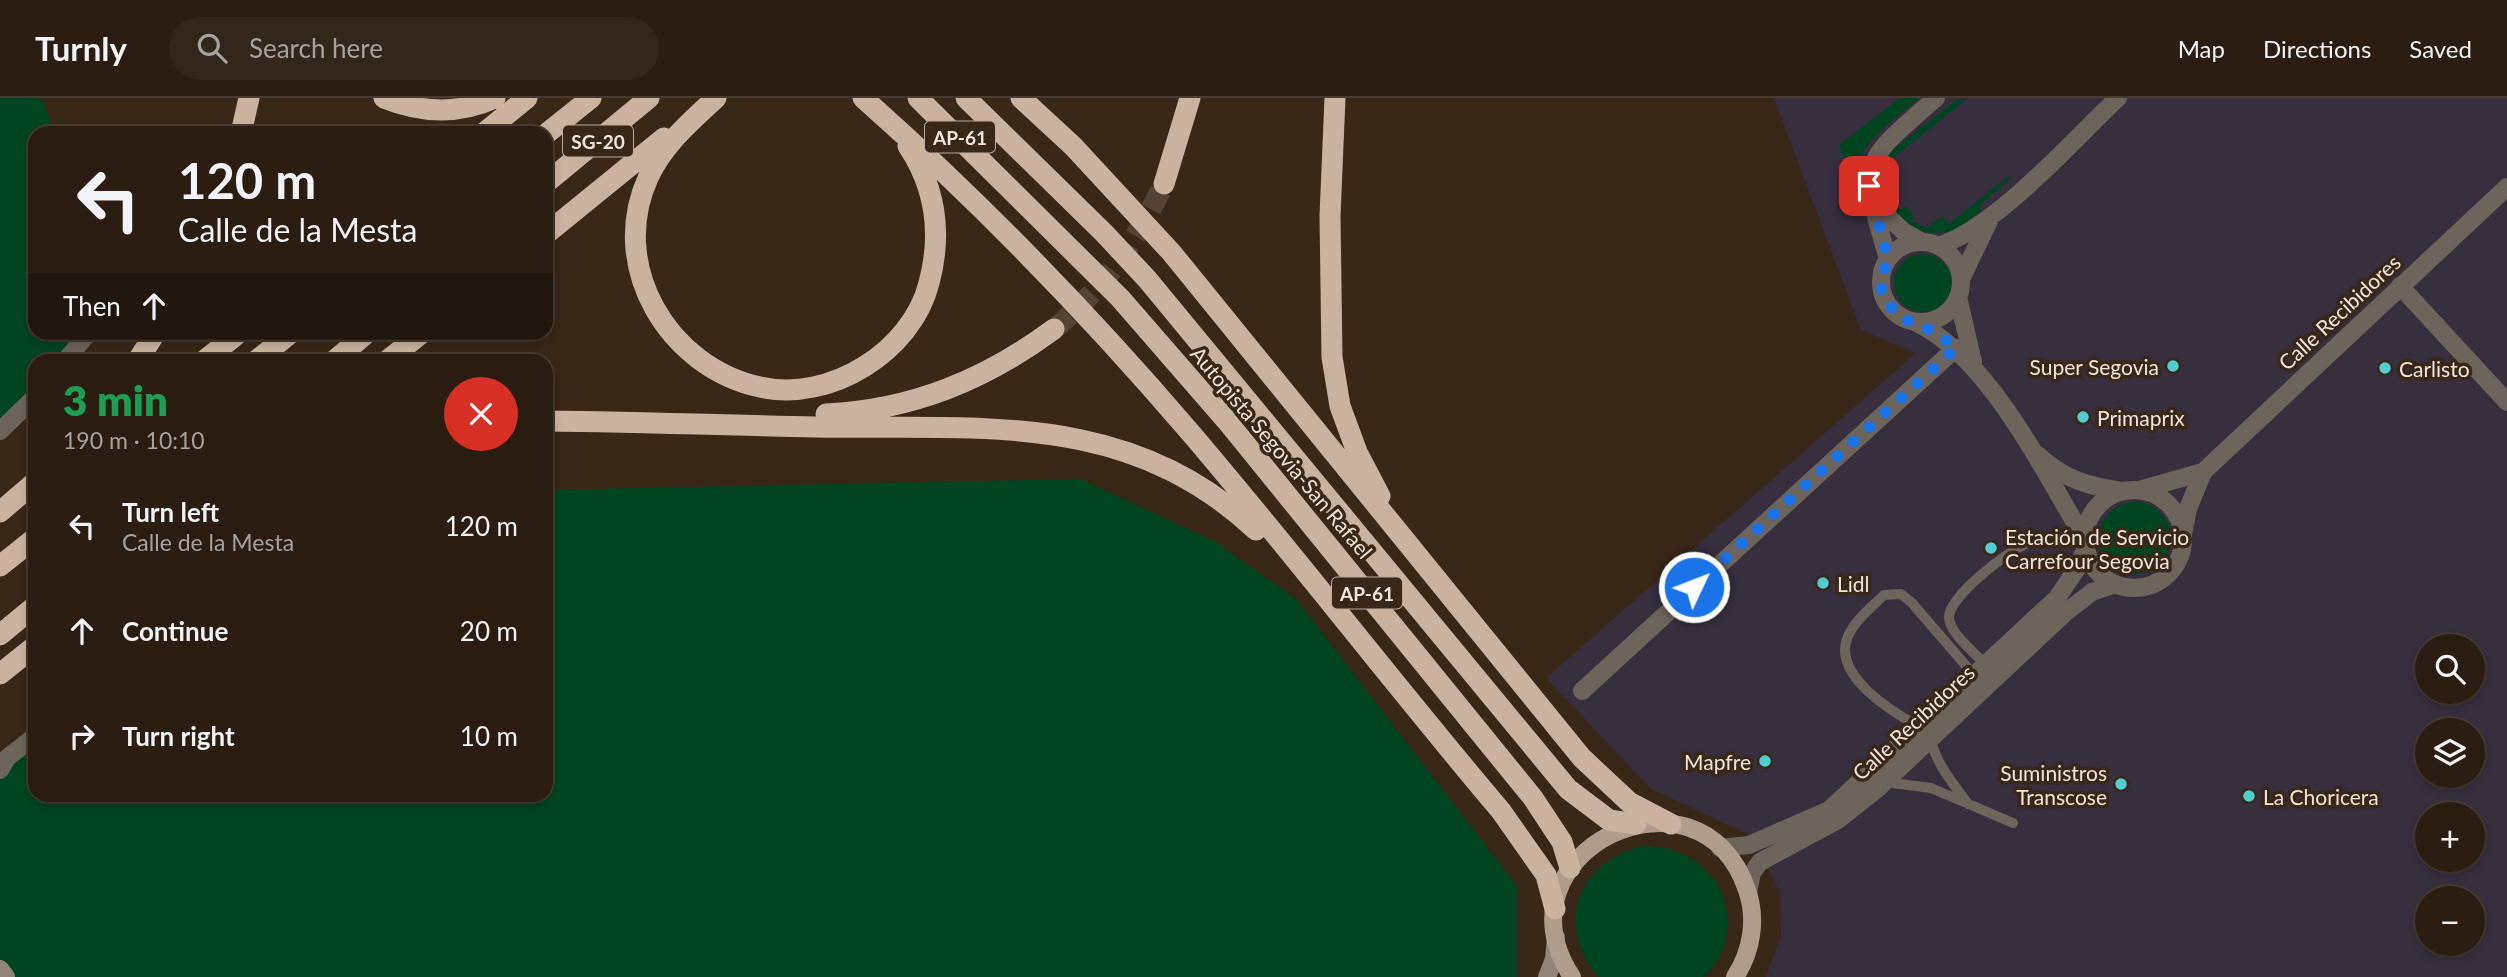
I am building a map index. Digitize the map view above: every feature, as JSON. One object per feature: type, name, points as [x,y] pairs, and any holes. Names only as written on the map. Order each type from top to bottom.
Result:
[{"type":"highway","points":[[243,126],[249,98]]},
{"type":"highway","points":[[384,98],[417,109],[440,111],[463,109],[495,98]]},
{"type":"highway","points":[[493,126],[527,98]]},
{"type":"highway","name":"SG-20","points":[[553,128],[591,98]]},
{"type":"highway","name":"SG-20","points":[[553,177],[649,98]]},
{"type":"highway","points":[[715,98],[676,137],[648,177],[636,212],[635,245],[639,276],[651,304],[671,334],[691,353],[713,368],[761,388],[818,385],[876,360],[917,317],[927,292],[934,265],[937,221],[933,197],[911,149],[867,102]]},
{"type":"highway","points":[[553,228],[715,98]]},
{"type":"highway","name":"Autopista Segovia-San Rafael","points":[[918,98],[1000,176],[1120,298],[1226,420],[1533,799],[1562,842],[1570,868]]},
{"type":"highway","name":"Autopista Segovia-San Rafael","points":[[966,98],[1095,223],[1147,279],[1568,789],[1609,820],[1636,824]]},
{"type":"highway","points":[[1021,98],[1074,147],[1171,252],[1582,758],[1629,802],[1671,824]]},
{"type":"highway","points":[[1164,184],[1190,98]]},
{"type":"highway","points":[[1335,98],[1330,216],[1332,357],[1340,407],[1357,452],[1400,531]]},
{"type":"highway","points":[[867,102],[956,182],[1096,328],[1188,430],[1518,833],[1546,876],[1555,909]]},
{"type":"highway","points":[[656,422],[844,414],[900,405],[984,374],[1054,329]]},
{"type":"highway","points":[[212,354],[230,340]]},
{"type":"highway","points":[[264,354],[282,340]]},
{"type":"highway","points":[[342,354],[359,340]]},
{"type":"highway","points":[[396,354],[413,340]]},
{"type":"highway","points":[[553,421],[1023,430],[1114,447],[1191,480],[1234,509],[1320,588]]},
{"type":"highway","points":[[0,512],[28,488]]},
{"type":"highway","points":[[0,526],[28,504]]},
{"type":"highway","points":[[0,566],[28,544]]},
{"type":"highway","points":[[0,635],[28,612]]},
{"type":"highway","points":[[0,674],[28,652]]},
{"type":"main road","name":"AP-61","points":[[1572,977],[1556,937],[1555,909],[1570,868],[1596,841],[1636,824],[1671,824],[1695,832],[1720,848],[1737,869],[1748,894],[1752,918],[1751,939],[1735,977]]},
{"type":"main road","points":[[1547,977],[1556,937]]},
{"type":"main road","points":[[0,970],[6,977]]},
{"type":"street","points":[[1888,259],[1871,200],[1869,174],[1876,153],[1936,98]]},
{"type":"street","points":[[2026,442],[2047,463],[2072,479],[2131,491],[2150,492],[2169,504],[2176,513],[2183,534],[2181,552],[2167,575],[2143,586],[2116,584],[2096,569],[2086,544],[2026,442],[1975,366],[1937,333],[1900,317],[1884,299],[1880,283],[1888,259],[1903,246],[1953,241],[1990,218],[2118,98]]},
{"type":"street","name":"Calle Recibidores","points":[[2183,534],[2188,509],[2203,472],[2507,187]]},
{"type":"street","points":[[1871,200],[1903,231],[1954,259],[1961,279]]},
{"type":"street","points":[[1915,322],[1936,320],[1953,307],[1961,279],[1990,218]]},
{"type":"street","points":[[2400,286],[2507,402]]},
{"type":"street","points":[[1958,297],[1975,366]]},
{"type":"street","points":[[71,354],[82,340]]},
{"type":"street","points":[[1582,691],[1956,348]]},
{"type":"street","points":[[0,431],[28,404]]},
{"type":"street","name":"Calle Recibidores","points":[[2131,491],[2203,472]]},
{"type":"street","points":[[2086,544],[2088,522],[2098,505],[2131,491]]},
{"type":"street","name":"Calle Recibidores","points":[[1748,894],[1752,873],[1760,862],[1838,820],[1885,782],[1980,669],[2057,598],[2078,567],[2086,544]]},
{"type":"street","name":"Calle Recibidores","points":[[1720,848],[1749,845],[1818,817],[1925,732],[2065,613],[2092,592],[2116,584]]},
{"type":"street","points":[[0,770],[7,758],[28,742]]},
{"type":"lane","points":[[1980,669],[1952,628],[1949,618],[1952,606],[1980,576],[2028,542],[2086,544]]},
{"type":"lane","points":[[1968,804],[1942,770],[1925,732],[1892,712],[1869,692],[1846,660],[1846,643],[1851,631],[1884,595],[1892,592],[1901,594],[1912,603],[1980,669]]},
{"type":"lane","points":[[1885,782],[1931,788],[2013,823]]},
{"type":"shaded area","points":[[1774,98],[2507,98],[2507,977],[1766,977],[1781,936],[1780,892],[1748,834],[1651,789],[1546,678],[1916,353],[1861,330]]},
{"type":"green space","points":[[0,98],[42,98],[52,126],[28,126],[28,340],[72,340],[62,354],[28,354],[28,398],[0,421]]},
{"type":"green space","points":[[1900,98],[1920,98],[1868,144],[1856,168],[1854,183],[1839,145]]},
{"type":"green space","points":[[1968,98],[1888,162],[1886,191],[1900,210],[1906,206],[1914,217],[1911,221],[1927,228],[1942,216],[1949,224],[2007,177],[2012,177],[1980,205],[1981,210],[1961,227],[1938,233],[1922,231],[1908,224],[1887,202],[1881,172],[1885,156],[1955,101]]},
{"type":"green space","points":[[1917,254],[1929,254],[1944,262],[1952,277],[1952,289],[1944,304],[1929,312],[1917,312],[1902,304],[1894,289],[1894,277],[1902,262]]},
{"type":"green space","points":[[1080,479],[1214,541],[1296,599],[1517,886],[1517,977],[0,977],[0,755],[28,733],[28,802],[553,802],[553,490]]},
{"type":"green space","points":[[2142,502],[2161,512],[2169,524],[2169,552],[2161,564],[2149,572],[2128,574],[2109,564],[2101,552],[2099,531],[2109,512],[2121,504]]},
{"type":"green space","points":[[1644,846],[1669,849],[1691,859],[1709,873],[1721,891],[1727,912],[1727,934],[1720,956],[1704,977],[1599,977],[1585,958],[1577,937],[1576,917],[1580,898],[1589,880],[1603,865],[1622,853]]},
{"type":"tunnel","points":[[1054,329],[1088,297],[1117,262],[1142,225],[1164,184]]},
{"type":"place","name":"Super Segovia","points":[[2173,366]]},
{"type":"place","name":"Carlisto","points":[[2385,368]]},
{"type":"place","name":"Primaprix","points":[[2083,417]]},
{"type":"place","name":"Estación de Servicio Carrefour Segovia","points":[[1991,548]]},
{"type":"place","name":"Lidl","points":[[1823,583]]},
{"type":"place","name":"Mapfre","points":[[1765,761]]},
{"type":"place","name":"Suministros Transcose","points":[[2121,784]]},
{"type":"place","name":"La Choricera","points":[[2249,796]]},
{"type":"route","points":[[1694,587],[1956,348],[1937,333],[1900,317],[1884,299],[1880,283],[1883,267],[1888,259],[1869,186]]}]
